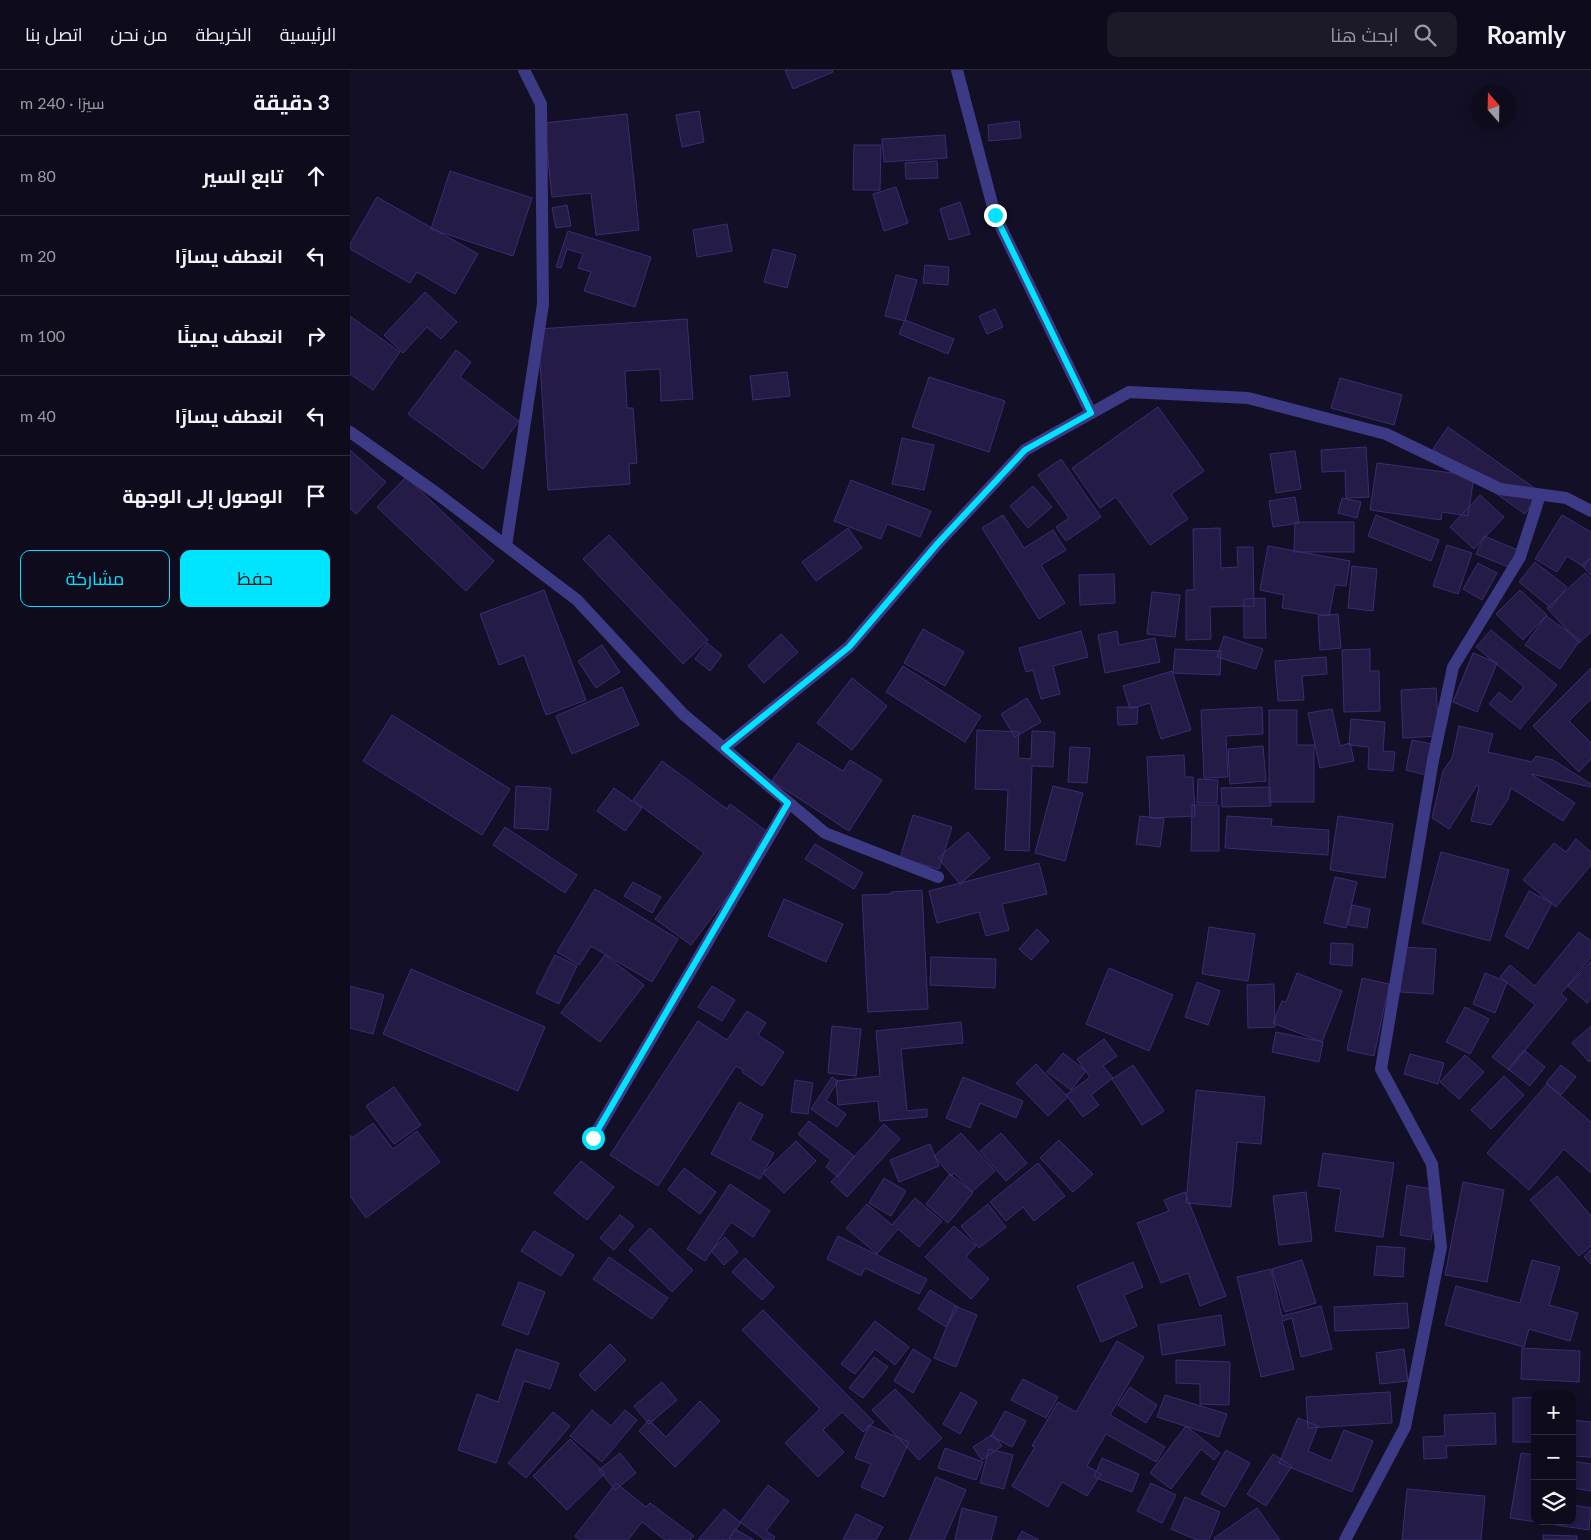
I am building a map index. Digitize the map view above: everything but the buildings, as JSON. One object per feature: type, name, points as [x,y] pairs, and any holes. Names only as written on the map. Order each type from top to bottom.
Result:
[{"type":"street","points":[[506,546],[543,304],[541,104],[524,70]]},
{"type":"street","points":[[957,70],[995,215],[1091,413]]},
{"type":"street","points":[[724,748],[849,647],[938,543],[1025,450],[1129,392],[1248,398],[1386,434],[1500,489],[1566,498],[1591,511]]},
{"type":"street","points":[[350,432],[439,495],[577,600],[683,714],[825,833],[938,877]]},
{"type":"street","points":[[1345,1540],[1405,1427],[1441,1247],[1432,1164],[1381,1069],[1433,760],[1453,668],[1520,557],[1540,495]]},
{"type":"street","points":[[593,1138],[788,803]]},
{"type":"route","points":[[593,1138],[788,803],[724,748],[849,647],[938,543],[1025,450],[1091,413],[995,215]]}]
